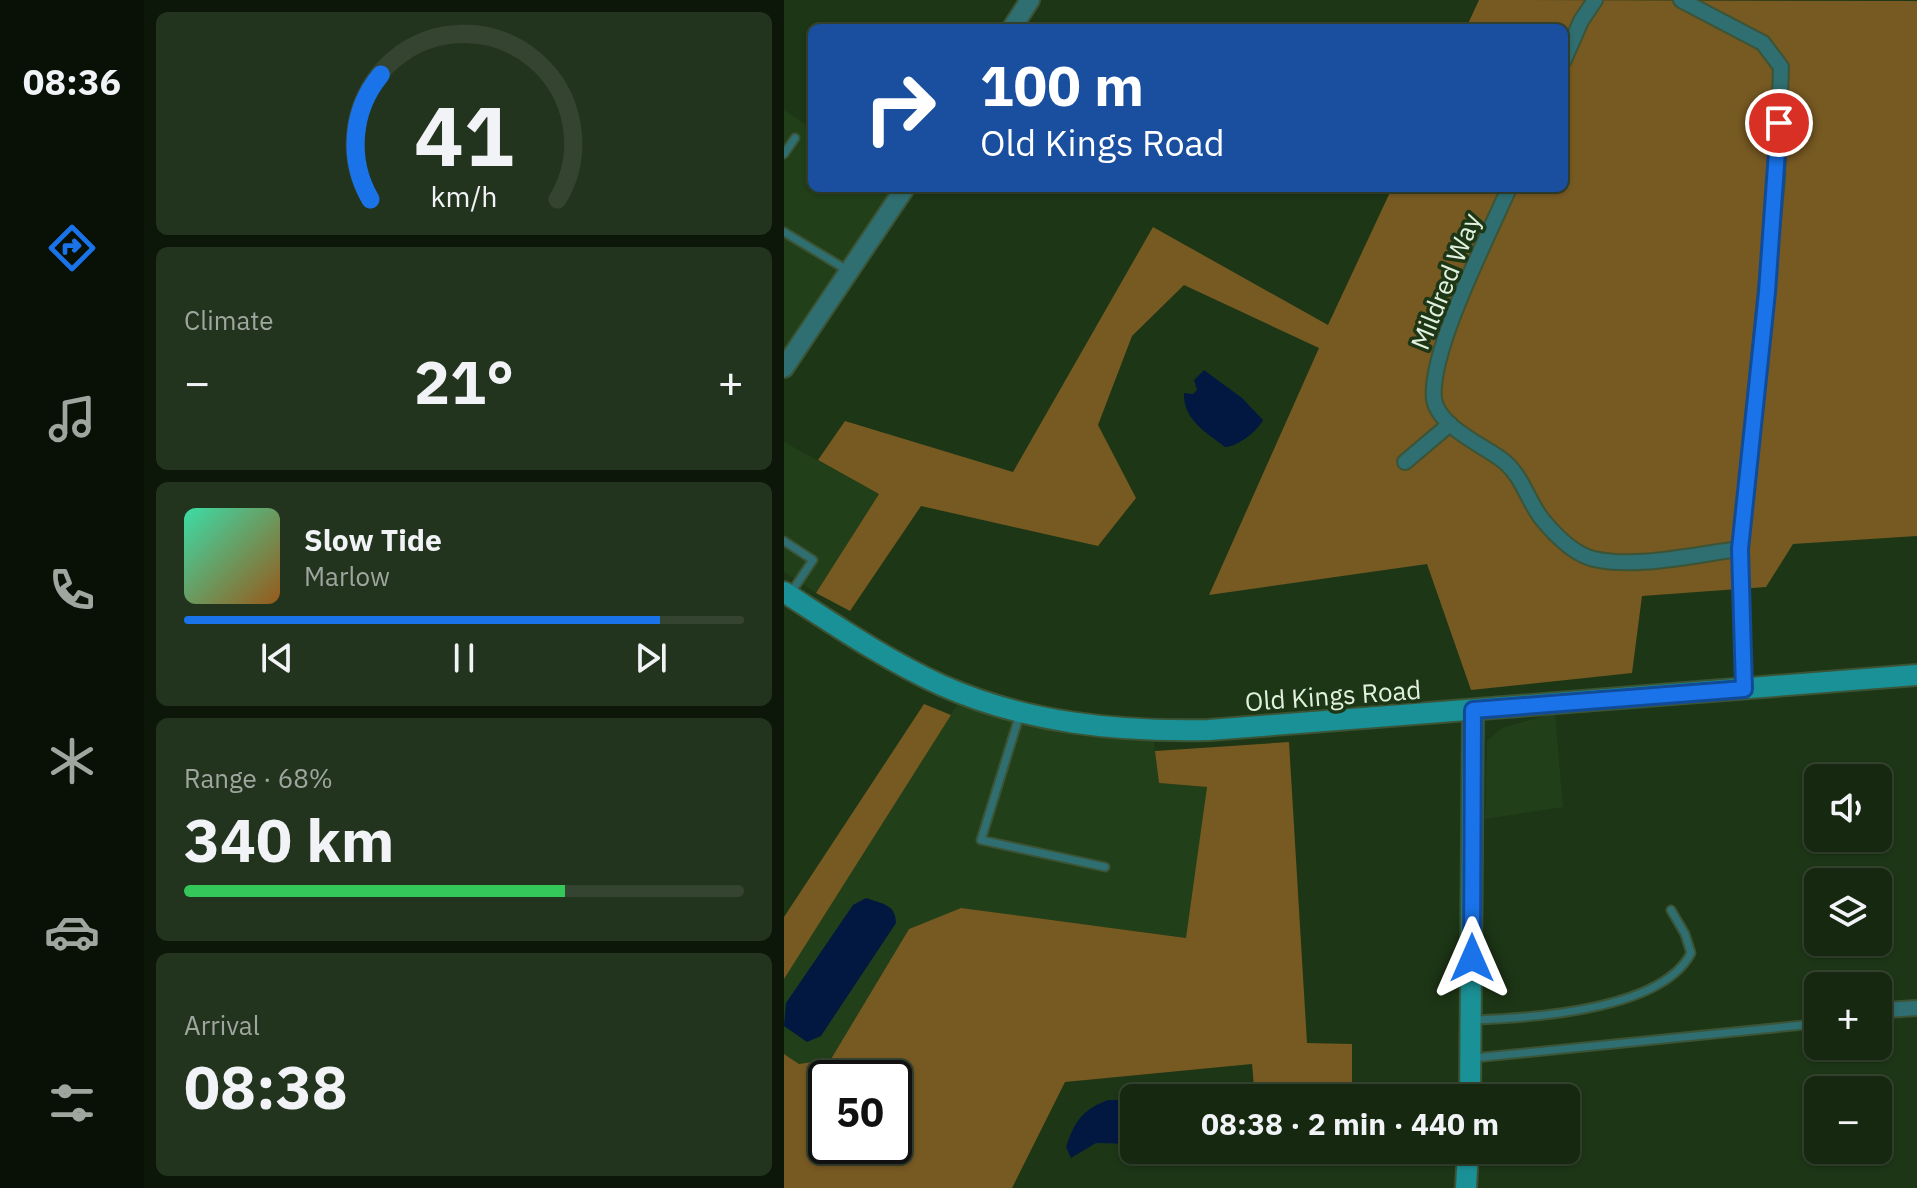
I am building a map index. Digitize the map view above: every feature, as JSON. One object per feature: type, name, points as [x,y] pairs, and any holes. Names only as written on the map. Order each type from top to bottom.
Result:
[{"type":"main road","name":"Old Kings Road","points":[[786,594],[883,654],[941,685],[1021,712],[1082,725],[1151,731],[1209,730],[1917,675]]},
{"type":"main road","points":[[1470,1084],[1473,710]]},
{"type":"main road","points":[[1466,1188],[1467,1164]]},
{"type":"street","points":[[1015,24],[1030,0]]},
{"type":"street","points":[[1568,51],[1581,21],[1595,0]]},
{"type":"street","points":[[1681,0],[1763,43],[1781,67],[1777,179],[1740,549],[1744,689]]},
{"type":"street","points":[[784,368],[902,192]]},
{"type":"street","name":"Mildred Way","points":[[1507,192],[1435,366],[1434,403],[1450,424],[1469,440],[1503,461],[1525,486],[1540,516],[1563,543],[1592,559],[1623,563],[1740,549]]},
{"type":"street","points":[[1405,462],[1450,424]]},
{"type":"street","points":[[1892,1010],[1917,1008]]},
{"type":"lane","points":[[784,154],[795,138]]},
{"type":"lane","points":[[784,232],[849,271]]},
{"type":"lane","points":[[784,541],[813,560],[786,594]]},
{"type":"lane","points":[[1021,712],[981,840],[1105,867]]},
{"type":"lane","points":[[1471,1020],[1529,1018],[1585,1009],[1662,984],[1684,968],[1691,953],[1685,934],[1671,910]]},
{"type":"lane","points":[[1471,1058],[1804,1025]]},
{"type":"shaded area","points":[[1479,0],[1917,1],[1917,536],[1793,544],[1766,587],[1642,596],[1632,673],[1471,690],[1427,564],[1209,595],[1319,348],[1184,285],[1132,336],[1098,425],[1136,498],[1098,546],[921,506],[850,611],[816,593],[879,494],[818,460],[845,421],[1013,472],[1153,227],[1328,325],[1390,192],[1568,192],[1568,24],[1468,24]]},
{"type":"shaded area","points":[[784,110],[808,126],[808,192],[893,192],[784,354]]},
{"type":"shaded area","points":[[784,442],[879,494],[816,593],[784,572]]},
{"type":"shaded area","points":[[959,702],[1035,725],[1090,736],[1154,741],[1159,783],[1207,787],[1187,938],[961,908],[909,929],[831,1059],[808,1060],[799,1064],[784,1054],[784,979]]},
{"type":"shaded area","points":[[924,704],[951,715],[784,979],[784,917]]},
{"type":"shaded area","points":[[1555,713],[1563,807],[1485,819],[1487,741],[1502,728]]},
{"type":"shaded area","points":[[1289,742],[1307,1043],[1352,1044],[1352,1084],[1254,1084],[1252,1064],[1065,1082],[1012,1188],[784,1188],[784,1054],[799,1064],[808,1063],[808,1164],[912,1164],[912,1060],[825,1060],[831,1059],[909,929],[961,908],[1186,938],[1207,787],[1159,783],[1155,751]]},
{"type":"water","points":[[1204,370],[1242,398],[1263,420],[1252,433],[1235,444],[1225,447],[1203,430],[1187,411],[1184,393],[1193,394],[1197,390],[1194,380]]},
{"type":"water","points":[[866,898],[891,908],[896,923],[821,1036],[807,1042],[784,1026],[786,1003],[853,905]]},
{"type":"water","points":[[1108,1100],[1120,1100],[1120,1144],[1096,1143],[1071,1158],[1066,1147],[1073,1130],[1092,1108]]},
{"type":"route","points":[[1472,958],[1473,710],[1744,689],[1740,549],[1767,292],[1779,123]]}]
